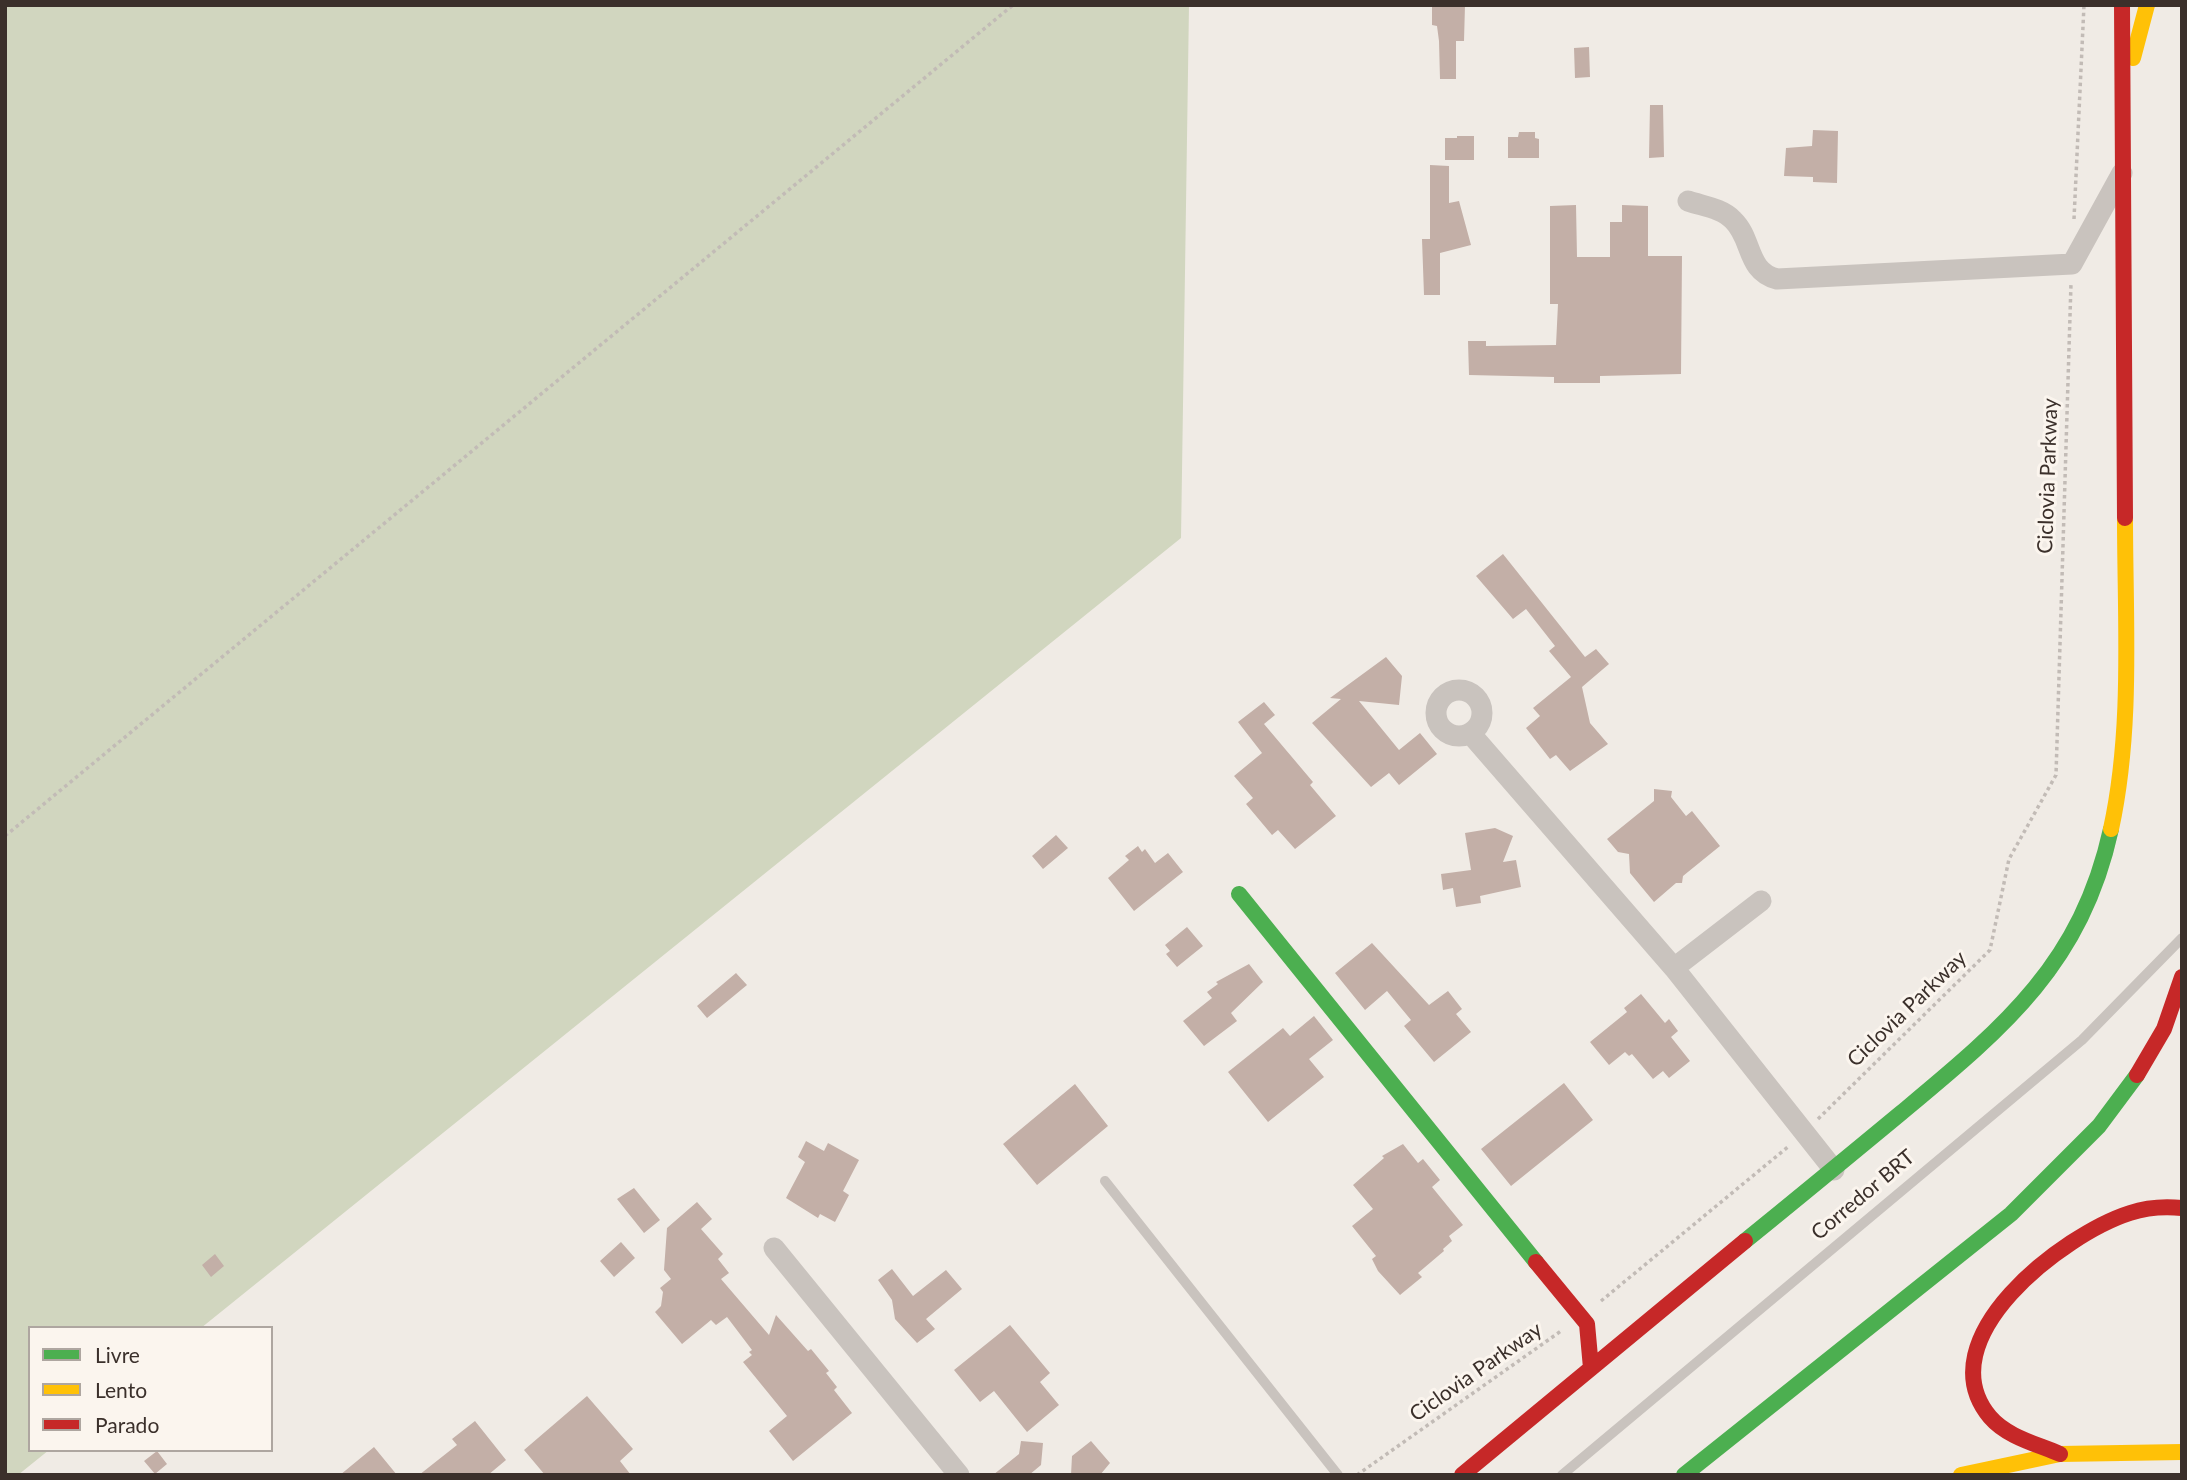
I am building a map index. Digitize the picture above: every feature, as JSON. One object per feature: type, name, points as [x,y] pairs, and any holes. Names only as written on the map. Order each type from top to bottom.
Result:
[{"type":"main road","points":[[1462,1475],[1983,1045],[2039,985],[2073,935],[2098,881],[2114,820],[2122,770],[2125,702],[2124,168],[2120,45],[2122,5]]},
{"type":"main road","points":[[2123,96],[2147,5]]},
{"type":"main road","points":[[1239,894],[1584,1321],[1591,1368]]},
{"type":"main road","points":[[1684,1475],[1989,1235],[2044,1184],[2099,1125],[2151,1053],[2182,977]]},
{"type":"main road","points":[[2060,1454],[1997,1424],[1980,1402],[1974,1374],[1975,1346],[1996,1309],[2095,1226],[2137,1208],[2182,1208]]},
{"type":"main road","points":[[1961,1475],[2060,1454],[2182,1452]]},
{"type":"street","points":[[1688,201],[1731,217],[1738,225],[1756,265],[1764,275],[1777,279],[2072,264],[2124,168]]},
{"type":"street","points":[[1470,733],[1674,968],[1834,1170]]},
{"type":"street","points":[[1674,968],[1761,901]]},
{"type":"street","points":[[774,1248],[959,1475]]},
{"type":"street","points":[[1584,1321],[1630,1334]]},
{"type":"lane","name":"Corredor BRT","points":[[1562,1475],[1952,1145],[2082,1040],[2182,938]]},
{"type":"lane","points":[[1105,1181],[1338,1475]]},
{"type":"path","points":[[5,836],[1013,5]]},
{"type":"path","points":[[2074,223],[2084,5]]},
{"type":"path","name":"Ciclovia Parkway","points":[[1356,1475],[1584,1321],[1805,1133],[1990,950],[2009,859],[2056,775],[2072,264]]},
{"type":"green space","points":[[5,5],[1189,5],[1181,538],[203,1326],[28,1326],[28,1452],[47,1452],[18,1475],[5,1475]]},
{"type":"building","points":[[1432,5],[1465,5],[1464,41],[1456,41],[1456,79],[1440,79],[1439,41],[1437,26],[1432,25]]},
{"type":"building","points":[[1589,47],[1590,77],[1575,78],[1574,48]]},
{"type":"building","points":[[1650,105],[1663,105],[1664,157],[1649,158]]},
{"type":"building","points":[[1813,130],[1838,131],[1837,183],[1813,182],[1813,177],[1784,176],[1786,148],[1812,146]]},
{"type":"building","points":[[1519,132],[1535,132],[1535,138],[1539,139],[1539,158],[1508,158],[1508,137],[1518,137]]},
{"type":"building","points":[[1474,136],[1474,160],[1445,160],[1445,138]]},
{"type":"building","points":[[1430,165],[1449,166],[1449,203],[1459,201],[1471,245],[1440,253],[1440,295],[1424,295],[1422,239],[1430,239]]},
{"type":"building","points":[[1576,205],[1577,257],[1610,257],[1610,222],[1622,222],[1622,205],[1648,206],[1648,256],[1682,256],[1681,374],[1600,376],[1600,383],[1554,383],[1554,377],[1469,375],[1468,341],[1486,341],[1486,346],[1556,345],[1558,304],[1550,304],[1550,206]]},
{"type":"building","points":[[1503,554],[1585,657],[1596,649],[1609,664],[1582,687],[1590,723],[1608,744],[1570,771],[1556,755],[1550,759],[1526,728],[1540,716],[1533,708],[1571,677],[1549,651],[1555,646],[1526,609],[1513,619],[1476,576]]},
{"type":"building","points":[[1386,657],[1402,676],[1399,705],[1359,701],[1399,750],[1420,733],[1437,754],[1399,785],[1389,773],[1371,787],[1312,723],[1341,699],[1330,698]]},
{"type":"building","points":[[1264,702],[1275,715],[1264,724],[1313,782],[1310,785],[1336,816],[1295,849],[1278,830],[1272,835],[1246,804],[1253,798],[1234,776],[1262,753],[1238,722]]},
{"type":"building","points":[[1654,789],[1672,791],[1671,797],[1686,816],[1692,811],[1720,846],[1683,876],[1682,883],[1676,883],[1654,902],[1630,873],[1629,854],[1618,852],[1607,839],[1654,801]]},
{"type":"building","points":[[1495,828],[1513,836],[1503,862],[1516,860],[1521,887],[1480,896],[1481,903],[1456,907],[1453,888],[1443,890],[1441,874],[1471,870],[1465,833]]},
{"type":"building","points":[[1056,835],[1068,848],[1043,869],[1032,856]]},
{"type":"building","points":[[1138,846],[1142,852],[1145,849],[1155,863],[1168,853],[1183,872],[1134,911],[1108,878],[1129,860],[1125,856]]},
{"type":"building","points":[[1187,927],[1203,946],[1177,967],[1166,954],[1170,951],[1165,945]]},
{"type":"building","points":[[1372,943],[1429,1005],[1448,991],[1462,1009],[1456,1014],[1471,1032],[1434,1062],[1404,1026],[1411,1020],[1387,991],[1365,1010],[1335,973]]},
{"type":"building","points":[[1249,964],[1263,982],[1231,1013],[1237,1021],[1204,1046],[1183,1021],[1212,998],[1207,992],[1218,984],[1216,982]]},
{"type":"building","points":[[736,973],[747,985],[707,1018],[697,1006]]},
{"type":"building","points":[[1641,994],[1665,1023],[1669,1019],[1678,1031],[1671,1037],[1690,1061],[1669,1078],[1663,1071],[1653,1079],[1632,1054],[1629,1056],[1625,1052],[1609,1065],[1590,1042],[1627,1012],[1624,1008]]},
{"type":"building","points":[[1314,1016],[1333,1040],[1309,1059],[1324,1077],[1268,1122],[1228,1072],[1283,1028],[1290,1036]]},
{"type":"building","points":[[1564,1083],[1593,1120],[1511,1186],[1481,1149]]},
{"type":"building","points":[[1075,1084],[1108,1126],[1037,1185],[1003,1144]]},
{"type":"building","points":[[806,1141],[824,1151],[828,1143],[859,1160],[843,1191],[849,1195],[835,1222],[820,1214],[818,1218],[786,1198],[805,1162],[798,1157]]},
{"type":"building","points":[[1403,1144],[1418,1163],[1423,1159],[1440,1180],[1432,1187],[1463,1225],[1449,1236],[1452,1241],[1444,1251],[1418,1273],[1422,1277],[1400,1295],[1378,1271],[1372,1259],[1376,1256],[1352,1226],[1373,1209],[1353,1185],[1384,1158],[1382,1156]]},
{"type":"building","points":[[634,1188],[660,1220],[644,1233],[617,1199]]},
{"type":"building","points":[[697,1202],[712,1219],[701,1229],[723,1254],[718,1259],[729,1273],[721,1279],[769,1335],[776,1315],[808,1351],[811,1349],[829,1371],[826,1373],[837,1387],[834,1390],[852,1413],[793,1461],[769,1431],[787,1416],[743,1362],[752,1355],[749,1352],[752,1350],[727,1317],[716,1325],[711,1320],[682,1344],[655,1312],[661,1306],[663,1292],[660,1288],[671,1279],[664,1270],[667,1228]]},
{"type":"building","points":[[621,1242],[635,1258],[614,1277],[600,1261]]},
{"type":"building","points":[[215,1254],[224,1266],[211,1277],[202,1265]]},
{"type":"building","points":[[892,1269],[913,1296],[946,1270],[962,1289],[926,1319],[935,1329],[917,1343],[895,1319],[892,1300],[878,1280]]},
{"type":"building","points":[[1010,1325],[1050,1373],[1040,1382],[1059,1405],[1027,1432],[994,1391],[980,1402],[954,1370]]},
{"type":"building","points":[[587,1396],[633,1449],[620,1461],[631,1475],[545,1475],[524,1450]]},
{"type":"building","points":[[475,1421],[506,1460],[488,1475],[419,1475],[457,1445],[452,1439]]},
{"type":"building","points":[[1021,1441],[1043,1443],[1041,1465],[1029,1475],[993,1475],[1019,1454]]},
{"type":"building","points":[[1091,1441],[1110,1463],[1100,1475],[1071,1475],[1072,1456]]},
{"type":"building","points":[[374,1447],[397,1475],[340,1475]]},
{"type":"building","points":[[158,1452],[167,1464],[155,1474],[144,1461]]},
{"type":"traffic: fast","points":[[1745,1241],[1973,1052],[2033,990],[2080,919],[2098,877],[2111,829]]},
{"type":"traffic: fast","points":[[1239,894],[1536,1262]]},
{"type":"traffic: fast","points":[[1684,1475],[2011,1214],[2099,1126],[2137,1075]]},
{"type":"traffic: slow","points":[[2133,58],[2147,5]]},
{"type":"traffic: slow","points":[[2111,829],[2118,791],[2125,713],[2125,518]]},
{"type":"traffic: slow","points":[[1961,1475],[2060,1454],[2182,1452]]},
{"type":"traffic: jam","points":[[2122,5],[2125,518]]},
{"type":"traffic: jam","points":[[2137,1075],[2164,1029],[2182,977]]},
{"type":"traffic: jam","points":[[2060,1454],[2014,1435],[1990,1417],[1975,1387],[1975,1355],[1988,1324],[2011,1294],[2040,1266],[2071,1243],[2130,1213],[2143,1209],[2182,1208]]},
{"type":"traffic: jam","points":[[1462,1475],[1745,1241]]},
{"type":"traffic: jam","points":[[1536,1262],[1587,1324],[1591,1368]]}]
